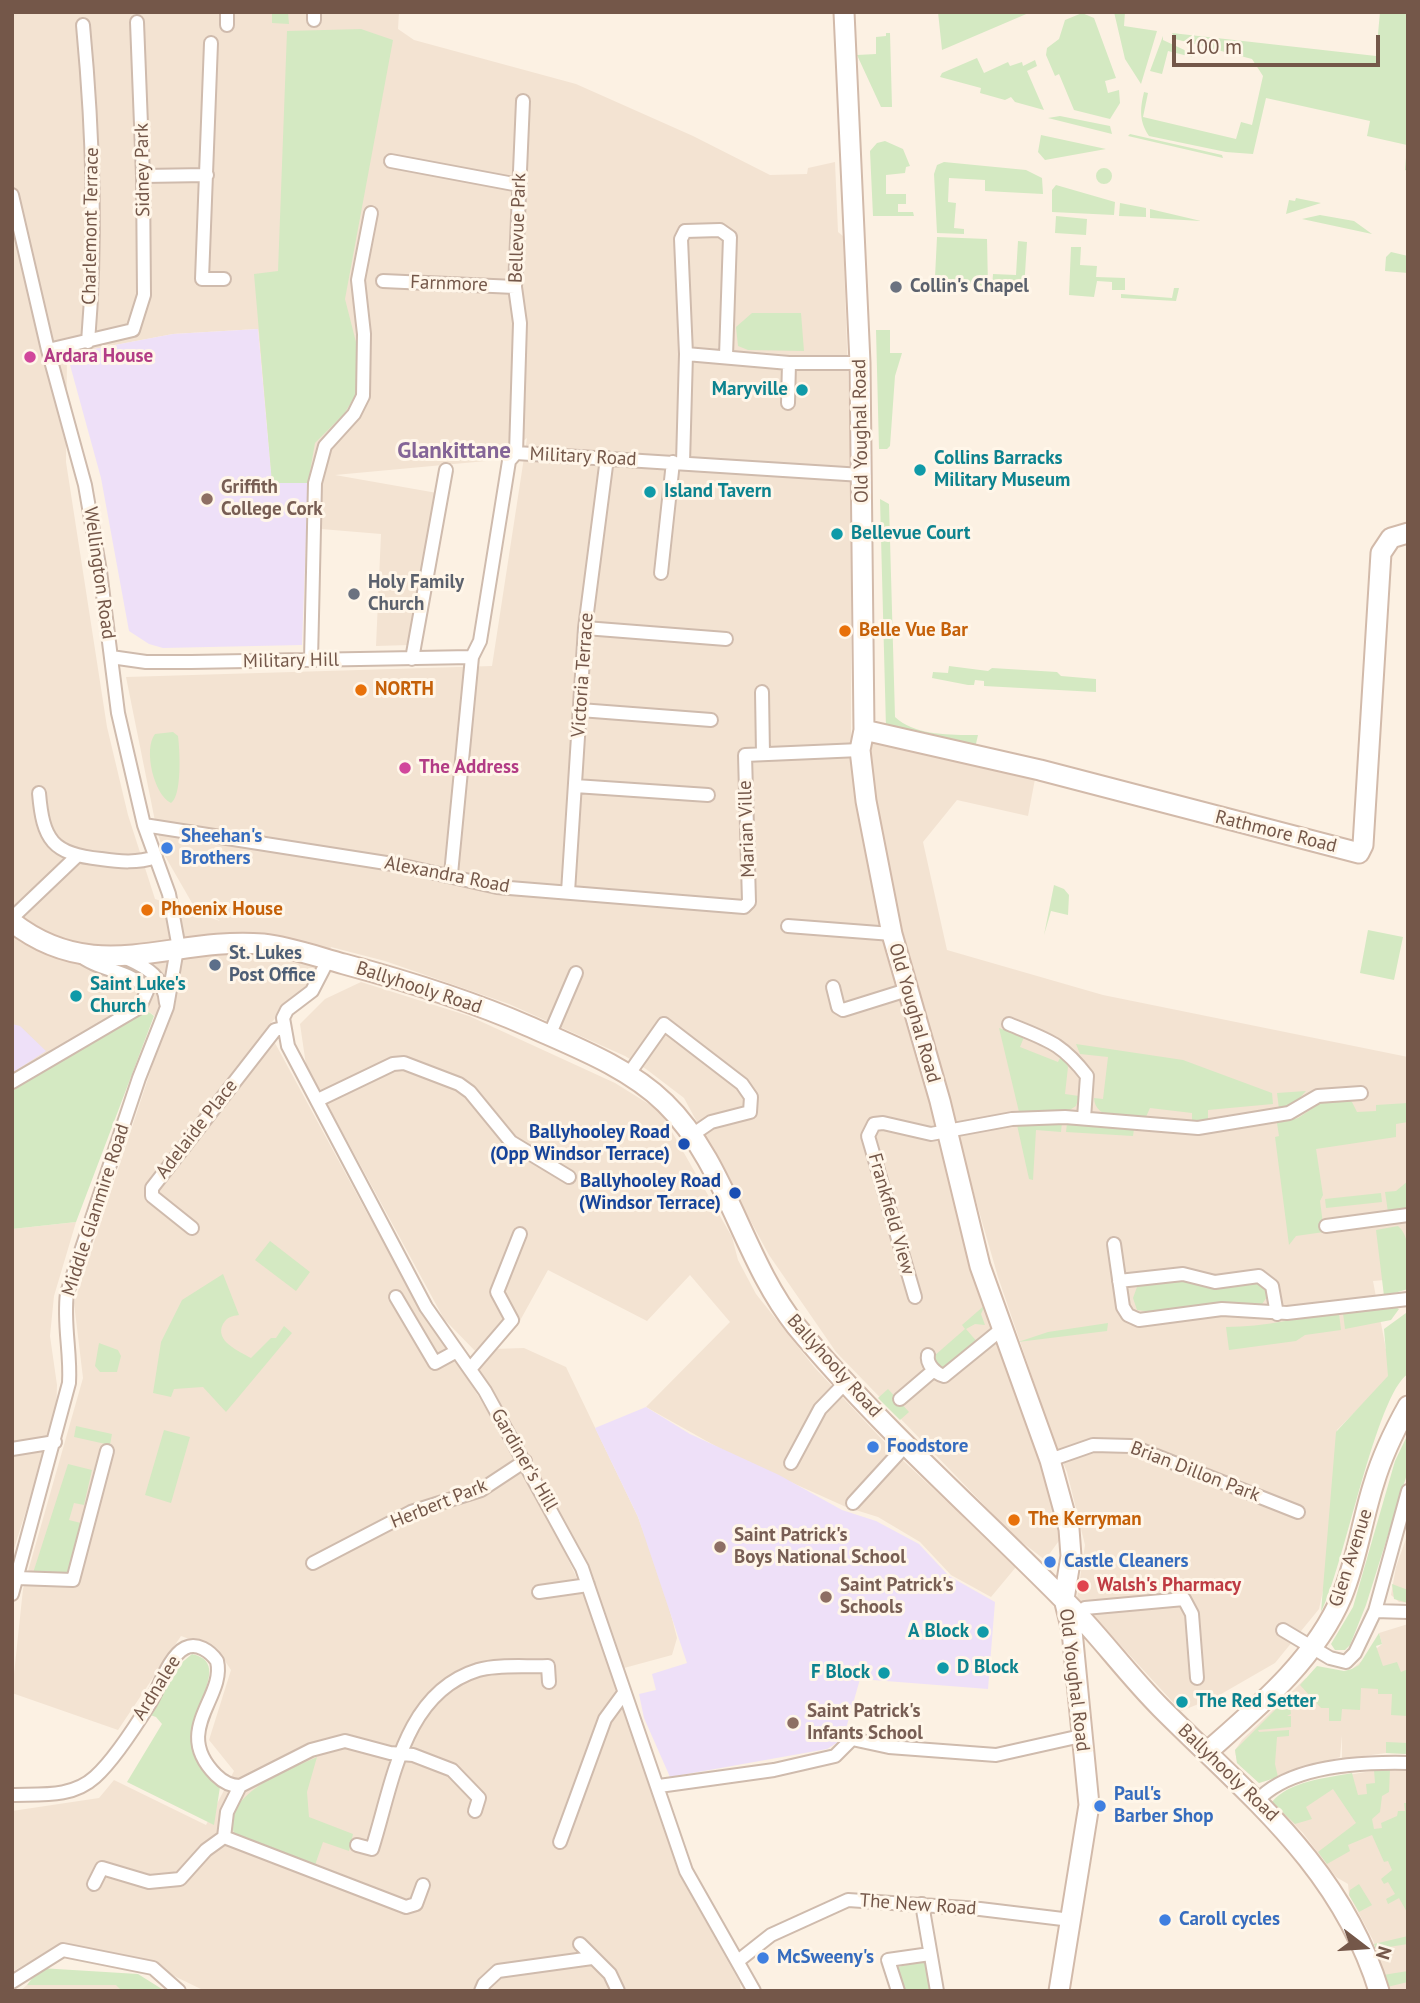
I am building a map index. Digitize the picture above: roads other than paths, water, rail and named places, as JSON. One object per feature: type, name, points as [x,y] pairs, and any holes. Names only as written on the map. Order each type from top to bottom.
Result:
[{"type":"street","name":"Old Youghal Road","points":[[844,12],[860,363],[864,730],[860,750],[873,839],[892,934],[947,1132],[973,1242],[1065,1510],[1071,1548],[1064,1599],[1072,1631],[1089,1805],[1059,1991]]},
{"type":"street","name":"Sidney Park","points":[[88,342],[133,330],[144,295],[143,176],[136,22]]},
{"type":"street","name":"Charlemont Terrace","points":[[83,25],[91,109],[94,206],[88,342]]},
{"type":"street","points":[[211,43],[202,279],[224,279]]},
{"type":"street","name":"Bellevue Park","points":[[516,453],[520,323],[514,287],[523,101]]},
{"type":"street","points":[[391,161],[519,185]]},
{"type":"street","points":[[143,176],[207,175]]},
{"type":"street","name":"Wellington Road","points":[[12,195],[48,350],[85,485],[118,713],[144,825],[169,894],[178,951]]},
{"type":"street","points":[[311,660],[316,483],[325,446],[354,414],[363,396],[364,334],[358,280],[371,213]]},
{"type":"street","points":[[662,573],[678,463],[686,354],[681,239],[685,231],[720,230],[730,237],[726,356]]},
{"type":"street","name":"Farnmore","points":[[383,281],[514,287]]},
{"type":"street","points":[[48,350],[88,342]]},
{"type":"street","points":[[686,354],[789,363],[860,363]]},
{"type":"street","points":[[788,403],[789,363]]},
{"type":"street","name":"Military Road","points":[[451,874],[472,657],[480,641],[509,461],[516,453],[862,475]]},
{"type":"street","name":"Victoria Terrace","points":[[568,892],[585,628],[607,458]]},
{"type":"street","points":[[412,659],[446,470]]},
{"type":"street","name":"Rathmore Road","points":[[864,730],[1040,770],[1359,853],[1363,845],[1379,564],[1381,553],[1391,538],[1408,533]]},
{"type":"street","points":[[585,628],[726,639]]},
{"type":"street","name":"Military Hill","points":[[111,657],[146,662],[472,657]]},
{"type":"street","points":[[762,692],[763,754],[860,750]]},
{"type":"street","points":[[580,710],[711,720]]},
{"type":"street","name":"Marian Ville","points":[[749,902],[745,755],[763,754]]},
{"type":"street","points":[[575,786],[708,794]]},
{"type":"street","points":[[39,793],[42,825],[52,842],[65,853],[127,862],[156,858]]},
{"type":"street","name":"Alexandra Road","points":[[144,825],[451,874],[498,887],[739,907],[749,902]]},
{"type":"street","points":[[12,920],[77,856]]},
{"type":"street","name":"Ballyhooly Road","points":[[12,920],[46,943],[78,954],[124,957],[221,944],[259,944],[328,960],[446,994],[549,1036],[628,1075],[663,1100],[692,1135],[782,1306],[846,1382],[906,1445],[1064,1599],[1117,1660],[1308,1856],[1357,1930],[1379,1991]]},
{"type":"street","points":[[788,926],[892,934]]},
{"type":"street","name":"Middle Glanmire Road","points":[[12,1594],[55,1443],[69,1383],[70,1356],[65,1318],[67,1293],[135,1089],[167,1007],[178,951]]},
{"type":"street","points":[[12,1082],[140,1007],[145,1000],[147,991],[132,977],[98,968],[78,954]]},
{"type":"street","points":[[124,957],[156,975],[165,990],[167,1007]]},
{"type":"street","points":[[283,1028],[283,1018],[287,1010],[312,990],[328,960]]},
{"type":"street","points":[[549,1036],[576,973]]},
{"type":"street","points":[[833,987],[838,1007],[843,1010],[907,990]]},
{"type":"street","points":[[628,1075],[664,1024],[742,1084],[751,1097],[750,1112],[711,1122],[692,1135]]},
{"type":"street","points":[[1009,1024],[1059,1045],[1071,1055],[1087,1076],[1084,1118]]},
{"type":"street","name":"Gardiner's Hill","points":[[283,1028],[297,1068],[318,1100],[408,1276],[470,1369],[526,1461],[571,1546],[588,1585],[659,1786],[685,1871],[754,1991]]},
{"type":"street","name":"Adelaide Place","points":[[192,1228],[152,1196],[152,1188],[275,1030],[283,1028]]},
{"type":"street","points":[[318,1100],[393,1064],[404,1063],[459,1084],[470,1092],[511,1142],[569,1177]]},
{"type":"street","points":[[947,1132],[1012,1119],[1084,1118],[1190,1128],[1289,1114],[1318,1096],[1361,1093]]},
{"type":"street","name":"Frankfield View","points":[[915,1297],[868,1136],[869,1130],[878,1123],[922,1134],[947,1132]]},
{"type":"street","points":[[1326,1226],[1408,1215]]},
{"type":"street","points":[[470,1369],[512,1320],[497,1292],[520,1234]]},
{"type":"street","points":[[1114,1244],[1125,1312],[1139,1320],[1222,1309],[1277,1314],[1408,1299]]},
{"type":"street","points":[[1119,1281],[1183,1274],[1215,1282],[1259,1276],[1272,1286],[1277,1314]]},
{"type":"street","points":[[397,1297],[435,1363],[457,1350]]},
{"type":"street","points":[[929,1356],[927,1359],[934,1370],[944,1376],[1003,1328]]},
{"type":"street","points":[[900,1399],[934,1370]]},
{"type":"street","points":[[791,1463],[821,1409],[846,1382]]},
{"type":"street","name":"Glen Avenue","points":[[1208,1752],[1286,1679],[1332,1617],[1348,1580],[1373,1484],[1390,1438],[1408,1406]]},
{"type":"street","points":[[12,1449],[55,1443]]},
{"type":"street","points":[[853,1503],[906,1445]]},
{"type":"street","name":"Brian Dillon Park","points":[[1050,1460],[1093,1445],[1131,1446],[1298,1512]]},
{"type":"street","points":[[17,1578],[73,1580],[107,1451]]},
{"type":"street","name":"Herbert Park","points":[[313,1563],[411,1512],[481,1490],[526,1461]]},
{"type":"street","points":[[1283,1630],[1330,1658],[1346,1661],[1355,1654],[1375,1611],[1408,1491]]},
{"type":"street","points":[[539,1592],[588,1585]]},
{"type":"street","points":[[1077,1615],[1085,1608],[1184,1599],[1192,1614],[1197,1678]]},
{"type":"street","points":[[1375,1611],[1408,1612]]},
{"type":"street","name":"Ardnalee","points":[[12,1794],[62,1794],[80,1787],[96,1776],[148,1707],[174,1658],[183,1649],[191,1646],[212,1654],[219,1667],[217,1681],[200,1721],[201,1751],[208,1765],[222,1780],[240,1786]]},
{"type":"street","points":[[1074,1662],[1084,1654],[1096,1654],[1117,1660]]},
{"type":"street","points":[[357,1844],[372,1849],[401,1753],[421,1711],[443,1686],[480,1669],[548,1666],[549,1682]]},
{"type":"street","points":[[560,1842],[606,1719],[615,1701],[624,1693]]},
{"type":"street","points":[[659,1786],[774,1770],[835,1756],[852,1740],[889,1747],[996,1755],[1081,1736]]},
{"type":"street","points":[[94,1884],[102,1868],[149,1882],[180,1879],[206,1850],[224,1838],[227,1812],[240,1786],[336,1741],[354,1742],[381,1751],[401,1753],[452,1770],[479,1798],[475,1811]]},
{"type":"street","points":[[1257,1801],[1265,1793],[1291,1779],[1337,1766],[1408,1763]]},
{"type":"street","points":[[224,1838],[405,1907],[416,1904],[423,1885]]},
{"type":"street","name":"The New Road","points":[[738,1961],[771,1935],[848,1900],[1038,1914],[1071,1920]]},
{"type":"street","points":[[922,1904],[937,1991]]},
{"type":"street","points":[[580,1944],[610,1974],[618,1991]]},
{"type":"street","points":[[12,1982],[63,1950],[153,1968],[179,1991]]},
{"type":"street","points":[[898,1991],[888,1960],[930,1954]]},
{"type":"street","points":[[481,1991],[484,1984],[498,1971],[592,1958]]},
{"type":"place","name":"Collin's Chapel","points":[[896,287]]},
{"type":"place","name":"Ardara House","points":[[30,357]]},
{"type":"place","name":"Maryville","points":[[802,390]]},
{"type":"place","name":"Collins Barracks Military Museum","points":[[920,470]]},
{"type":"place","name":"Island Tavern","points":[[650,492]]},
{"type":"place","name":"Griffith College Cork","points":[[207,499]]},
{"type":"place","name":"Bellevue Court","points":[[837,534]]},
{"type":"place","name":"Holy Family Church","points":[[354,594]]},
{"type":"place","name":"Belle Vue Bar","points":[[845,631]]},
{"type":"place","name":"NORTH","points":[[361,690]]},
{"type":"place","name":"The Address","points":[[405,768]]},
{"type":"place","name":"Sheehan's Brothers","points":[[167,848]]},
{"type":"place","name":"Phoenix House","points":[[147,910]]},
{"type":"place","name":"St. Lukes Post Office","points":[[215,965]]},
{"type":"place","name":"Saint Luke's Church","points":[[76,996]]},
{"type":"place","name":"Ballyhooley Road (Opp Windsor Terrace)","points":[[684,1144]]},
{"type":"place","name":"Ballyhooley Road (Windsor Terrace)","points":[[735,1193]]},
{"type":"place","name":"Foodstore","points":[[873,1447]]},
{"type":"place","name":"The Kerryman","points":[[1014,1520]]},
{"type":"place","name":"Saint Patrick's Boys National School","points":[[720,1547]]},
{"type":"place","name":"Castle Cleaners","points":[[1050,1562]]},
{"type":"place","name":"Walsh's Pharmacy","points":[[1083,1586]]},
{"type":"place","name":"Saint Patrick's Schools","points":[[826,1597]]},
{"type":"place","name":"A Block","points":[[983,1632]]},
{"type":"place","name":"D Block","points":[[943,1668]]},
{"type":"place","name":"F Block","points":[[884,1673]]},
{"type":"place","name":"The Red Setter","points":[[1182,1702]]},
{"type":"place","name":"Saint Patrick's Infants School","points":[[793,1723]]},
{"type":"place","name":"Paul's Barber Shop","points":[[1100,1806]]},
{"type":"place","name":"Caroll cycles","points":[[1165,1920]]},
{"type":"place","name":"McSweeny's","points":[[763,1958]]},
{"type":"district","name":"Glankittane","points":[[454,451]]}]
